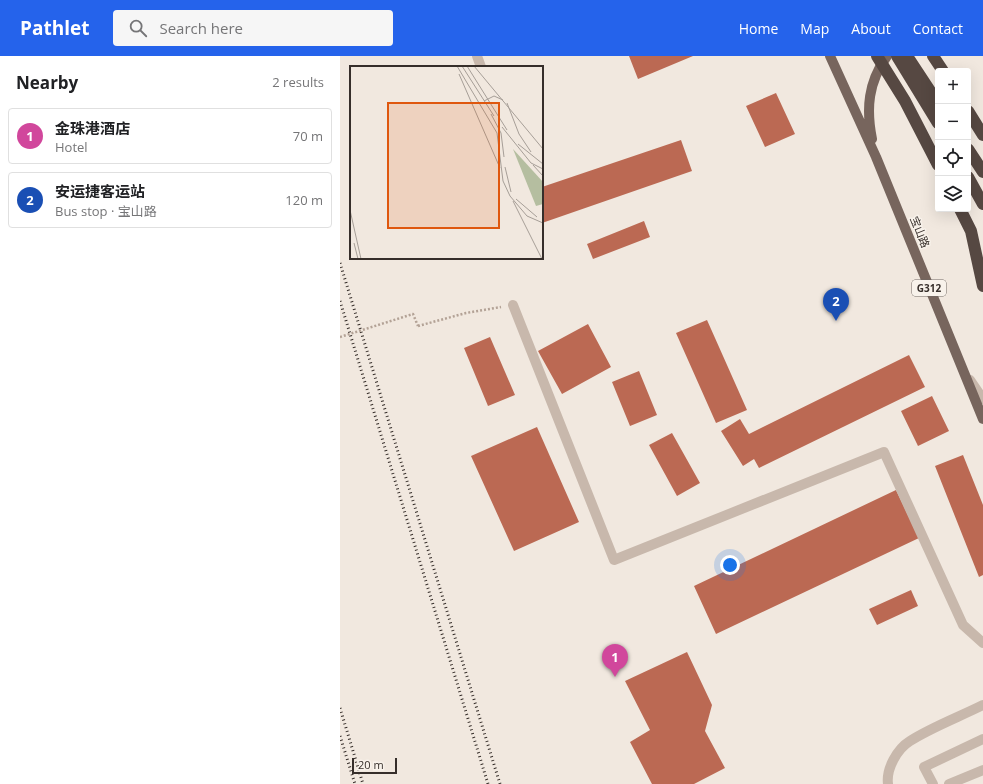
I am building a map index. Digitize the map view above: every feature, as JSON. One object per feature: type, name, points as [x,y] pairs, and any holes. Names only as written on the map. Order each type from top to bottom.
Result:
[{"type":"highway","points":[[877,56],[905,101],[935,159]]},
{"type":"highway","points":[[897,56],[935,118]]},
{"type":"highway","points":[[907,56],[935,98]]},
{"type":"highway","points":[[933,56],[941,68]]},
{"type":"highway","points":[[971,116],[983,135]]},
{"type":"highway","points":[[971,154],[983,172]]},
{"type":"highway","points":[[971,182],[983,204]]},
{"type":"highway","points":[[962,212],[972,231],[983,286]]},
{"type":"main road","name":"宝山路","points":[[830,56],[876,157],[983,419]]},
{"type":"main road","points":[[876,157],[868,120],[872,84],[887,56]]},
{"type":"street","points":[[477,56],[481,66]]},
{"type":"street","points":[[513,305],[614,560],[884,452],[963,625],[983,644]]},
{"type":"street","points":[[964,372],[983,399]]},
{"type":"street","points":[[888,784],[894,758],[909,742],[983,705]]},
{"type":"street","points":[[933,784],[924,767],[983,739]]},
{"type":"street","points":[[949,784],[983,770]]},
{"type":"path","points":[[340,337],[413,314],[418,326],[466,313],[513,305]]},
{"type":"building","points":[[629,56],[693,56],[638,79]]},
{"type":"building","points":[[776,93],[795,134],[765,147],[746,106]]},
{"type":"building","points":[[681,140],[692,171],[543,223],[543,187]]},
{"type":"building","points":[[644,221],[650,237],[593,259],[587,244]]},
{"type":"building","points":[[707,320],[747,410],[716,423],[676,333]]},
{"type":"building","points":[[588,324],[611,367],[562,394],[538,351]]},
{"type":"building","points":[[490,337],[515,395],[488,406],[464,348]]},
{"type":"building","points":[[909,355],[925,387],[759,468],[754,459],[743,466],[721,431],[740,419],[749,434]]},
{"type":"building","points":[[639,371],[657,415],[630,426],[612,382]]},
{"type":"building","points":[[932,396],[949,431],[918,446],[901,411]]},
{"type":"building","points":[[537,427],[579,522],[514,551],[471,456]]},
{"type":"building","points":[[672,433],[700,483],[677,496],[649,445]]},
{"type":"building","points":[[963,455],[983,505],[983,575],[979,577],[935,466]]},
{"type":"building","points":[[896,490],[919,538],[716,634],[694,586]]},
{"type":"building","points":[[911,590],[918,606],[877,625],[869,609]]},
{"type":"building","points":[[687,652],[712,705],[705,731],[725,768],[694,784],[652,784],[630,742],[650,730],[625,681]]},
{"type":"railway","points":[[340,263],[500,784]]},
{"type":"railway","points":[[340,301],[488,784]]},
{"type":"railway","points":[[340,708],[363,784]]},
{"type":"railway","points":[[340,736],[355,784]]},
{"type":"place","name":"安运捷客运站","points":[[836,321]]},
{"type":"place","name":"金珠港酒店","points":[[615,677]]}]
